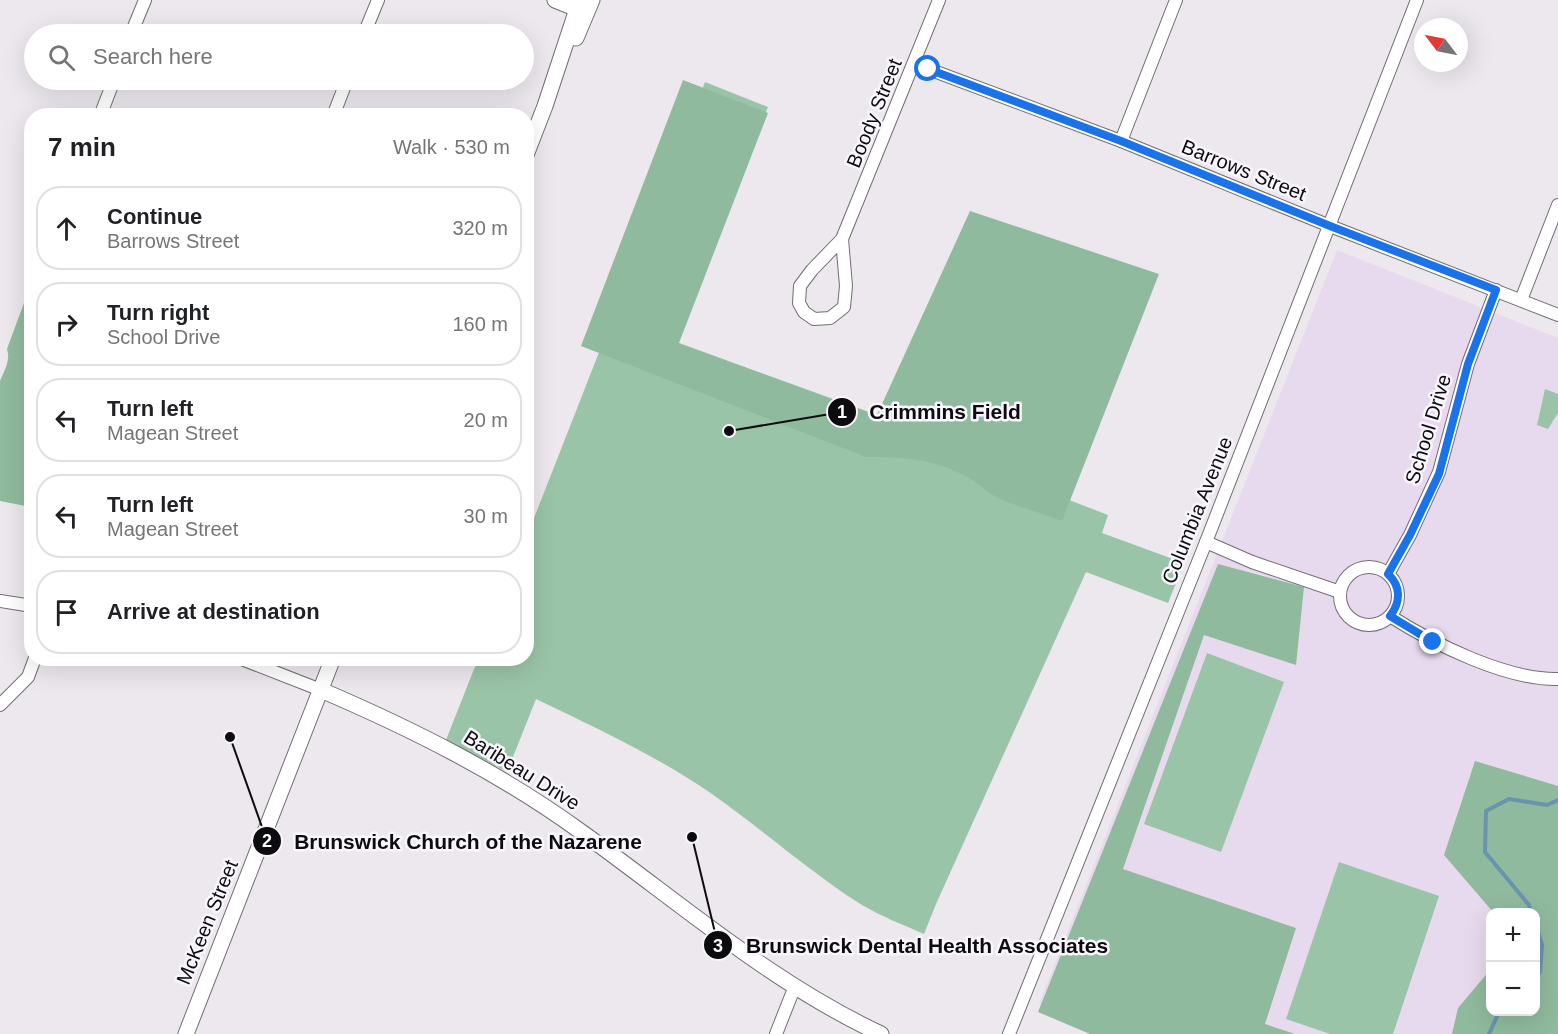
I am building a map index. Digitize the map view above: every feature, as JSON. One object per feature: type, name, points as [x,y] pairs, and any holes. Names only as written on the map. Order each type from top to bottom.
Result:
[{"type":"street","points":[[135,24],[145,0]]},
{"type":"street","points":[[368,24],[378,0]]},
{"type":"street","points":[[534,134],[584,5],[555,0]]},
{"type":"street","name":"Boody Street","points":[[842,239],[846,286],[844,307],[830,318],[814,319],[804,312],[800,303],[800,286],[842,239],[915,64],[939,0]]},
{"type":"street","points":[[1121,141],[1176,0]]},
{"type":"street","name":"Columbia Avenue","points":[[1010,1034],[1330,226],[1412,1]]},
{"type":"street","name":"Barrows Street","points":[[915,64],[1121,141],[1558,315]]},
{"type":"street","points":[[103,108],[110,90]]},
{"type":"street","points":[[336,108],[343,90]]},
{"type":"street","points":[[1521,300],[1558,205]]},
{"type":"street","name":"School Drive","points":[[1388,574],[1410,535],[1439,474],[1468,364],[1496,290]]},
{"type":"street","points":[[1206,543],[1252,562],[1341,592]]},
{"type":"street","points":[[1376,568],[1388,574],[1395,582],[1399,596],[1395,610],[1385,621],[1371,625],[1357,622],[1345,613],[1341,592],[1345,580],[1360,569],[1376,568]]},
{"type":"street","points":[[0,601],[24,605]]},
{"type":"street","points":[[1390,616],[1433,642],[1475,659],[1532,678],[1558,679]]},
{"type":"street","points":[[0,705],[28,677],[32,666]]},
{"type":"street","name":"Baribeau Drive","points":[[260,666],[321,690],[446,748],[527,795],[795,986],[881,1034]]},
{"type":"street","name":"McKeen Street","points":[[186,1034],[330,666]]},
{"type":"street","points":[[776,1034],[795,986]]},
{"type":"shaded area","points":[[1337,250],[1558,338],[1558,1034],[1116,1034],[1039,1004]]},
{"type":"green space","points":[[683,80],[768,113],[679,343],[877,415],[970,211],[1159,274],[1062,521],[1000,499],[970,478],[940,465],[905,458],[866,457],[581,346]]},
{"type":"green space","points":[[705,82],[768,107],[674,347],[1108,515],[1102,533],[1184,563],[1168,603],[1086,572],[924,934],[862,905],[712,794],[670,767],[536,699],[507,772],[446,740],[475,666],[534,666],[534,518]]},
{"type":"green space","points":[[24,303],[24,506],[0,501],[0,381],[8,361],[7,349]]},
{"type":"green space","points":[[1545,389],[1558,394],[1558,413],[1548,429],[1537,425]]},
{"type":"green space","points":[[1218,564],[1304,587],[1296,665],[1204,635],[1123,869],[1296,928],[1265,1024],[1295,1034],[1090,1034],[1038,1012]]},
{"type":"green space","points":[[1207,653],[1284,682],[1221,852],[1144,824]]},
{"type":"green space","points":[[1475,761],[1558,786],[1558,1034],[1452,1034],[1458,1008],[1486,975],[1486,1016],[1540,1016],[1540,908],[1490,908],[1444,855]]},
{"type":"green space","points":[[1339,862],[1439,896],[1393,1034],[1330,1034],[1286,1019]]},
{"type":"waterway","points":[[1530,908],[1485,852],[1486,811],[1509,799],[1547,805],[1558,800]]},
{"type":"waterway","points":[[1540,938],[1542,945],[1540,972]]},
{"type":"waterway","points":[[1489,1034],[1497,1016]]},
{"type":"place","name":"Crimmins Field","points":[[729,431]]},
{"type":"place","name":"Brunswick Church of the Nazarene","points":[[230,737]]},
{"type":"place","name":"Brunswick Dental Health Associates","points":[[692,837]]},
{"type":"route","points":[[928,69],[1121,141],[1330,226],[1496,290],[1468,364],[1439,474],[1410,535],[1388,574],[1395,582],[1399,596],[1395,610],[1390,616],[1433,642]]}]
